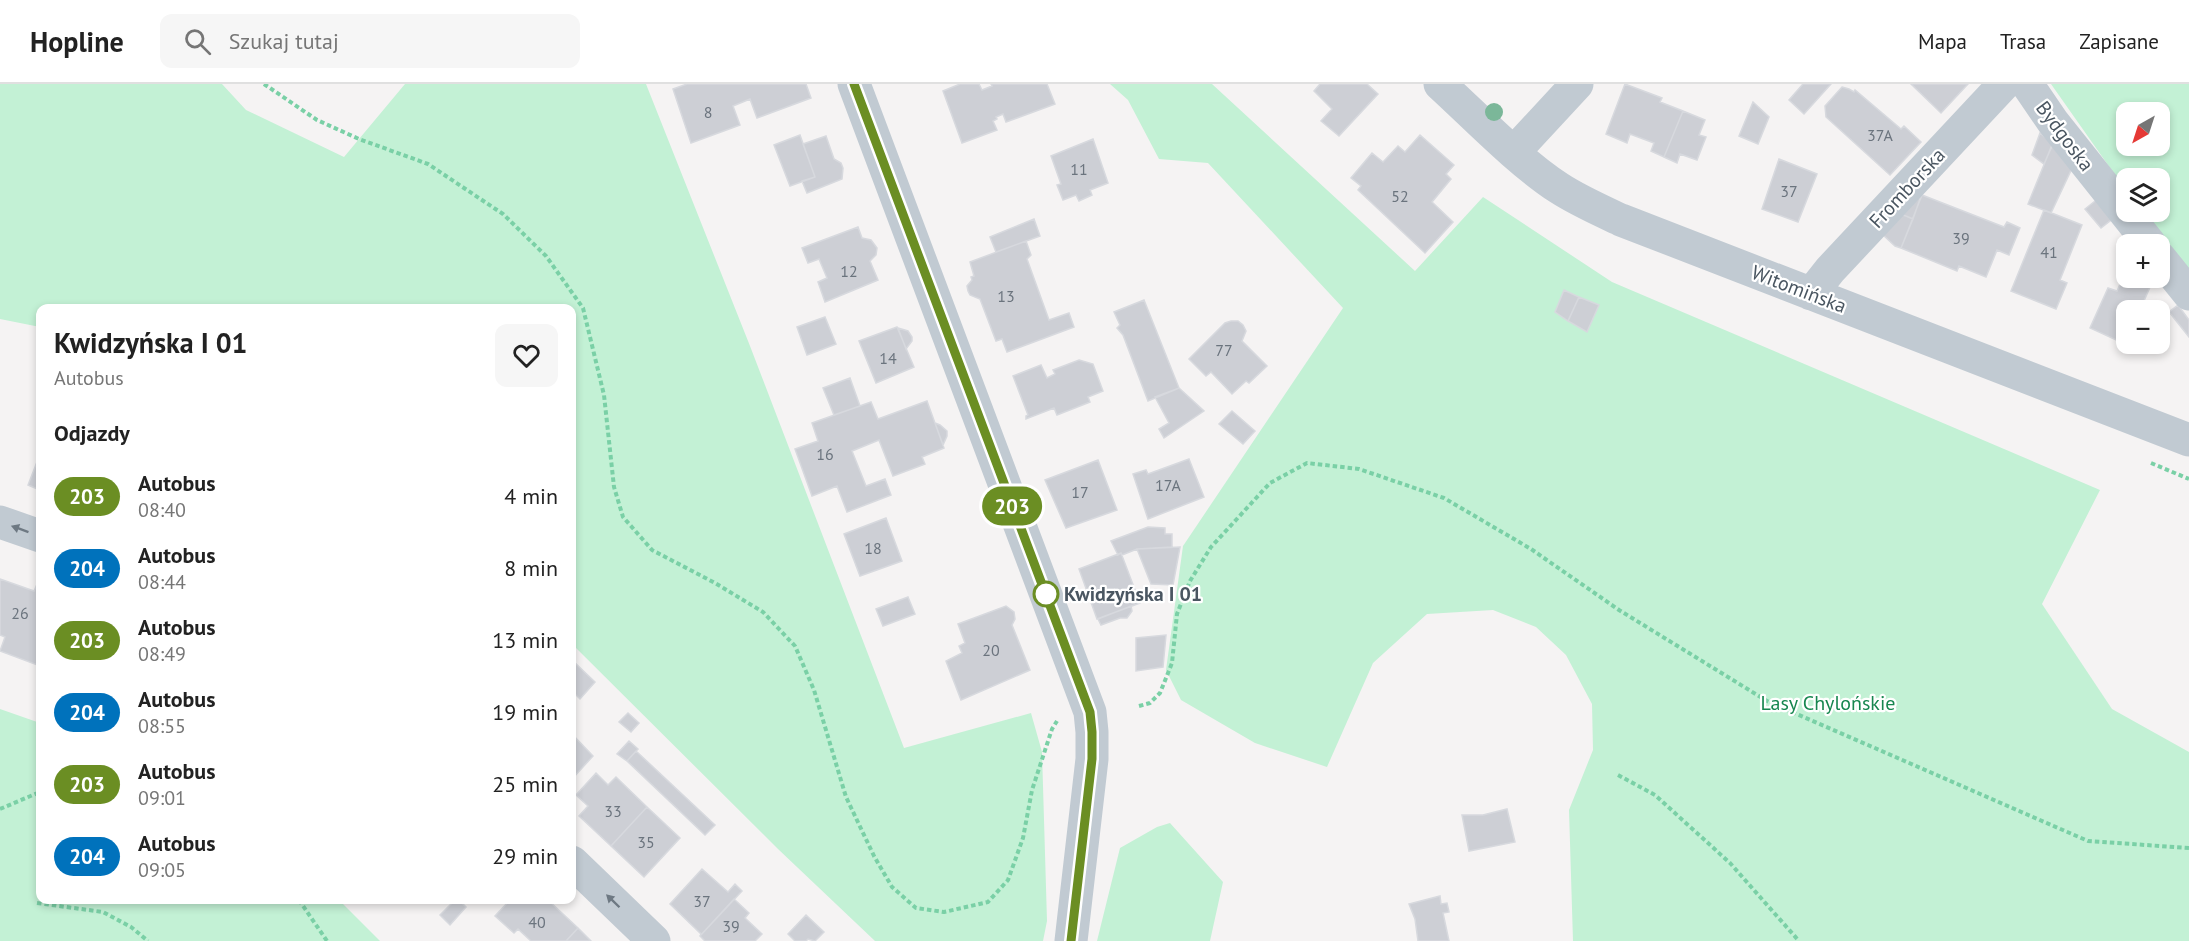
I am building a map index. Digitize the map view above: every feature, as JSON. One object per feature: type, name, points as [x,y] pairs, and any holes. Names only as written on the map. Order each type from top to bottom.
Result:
[{"type":"street","points":[[854,84],[1090,712],[1092,732],[1084,836],[1071,941]]},
{"type":"street","name":"Witomińska","points":[[1440,84],[1514,152],[1557,187],[1621,220],[2189,440]]},
{"type":"street","points":[[1514,152],[1577,84]]},
{"type":"street","name":"Fromborska","points":[[1811,294],[1830,270],[2004,84]]},
{"type":"street","name":"Bydgoska","points":[[2027,84],[2053,122],[2142,234]]},
{"type":"street","points":[[2170,270],[2189,294]]},
{"type":"street","points":[[0,522],[36,535]]},
{"type":"street","points":[[576,866],[654,941]]},
{"type":"path","points":[[264,84],[317,120],[359,139],[428,164],[503,214],[546,256],[583,308],[604,395],[614,487],[623,517],[652,550],[716,583],[763,612],[795,646],[814,690],[846,797],[874,856],[892,887],[916,908],[944,912],[988,902],[1008,880],[1023,838],[1032,790],[1048,739],[1063,714]]},
{"type":"path","points":[[1139,706],[1150,703],[1160,693],[1172,663],[1177,614],[1190,581],[1211,547],[1270,483],[1307,462],[1359,469],[1444,498],[1531,549],[1619,610],[1767,701],[2088,841],[2189,848]]},
{"type":"path","points":[[1618,775],[1655,795],[1730,863],[1799,941]]},
{"type":"path","points":[[0,809],[36,794]]},
{"type":"path","points":[[44,904],[103,912],[131,927],[148,941]]},
{"type":"path","points":[[302,904],[327,941]]},
{"type":"green space","points":[[0,84],[222,84],[246,110],[344,157],[405,84],[646,84],[750,346],[904,748],[1031,713],[1042,752],[1047,921],[1043,941],[875,941],[778,849],[576,648],[576,304],[36,304],[36,326],[0,319]]},
{"type":"green space","name":"Lasy Chylońskie","points":[[1110,84],[1212,84],[1415,271],[1483,197],[1612,282],[2100,490],[2042,604],[2112,709],[2189,752],[2189,941],[1573,941],[1569,810],[1593,750],[1592,704],[1566,655],[1536,627],[1493,610],[1427,614],[1373,663],[1327,767],[1255,743],[1181,700],[1166,670],[1183,546],[1343,308],[1208,163],[1159,159],[1128,100]]},
{"type":"green space","points":[[2051,84],[2189,84],[2189,280],[2170,253],[2170,234],[2157,234],[2148,222],[2170,222],[2170,168],[2116,168],[2116,176]]},
{"type":"green space","points":[[0,709],[36,722],[36,904],[343,904],[380,941],[0,941]]},
{"type":"green space","points":[[1170,823],[1223,882],[1210,941],[1097,941],[1120,848],[1157,827]]},
{"type":"building","points":[[687,84],[806,84],[811,98],[757,118],[750,99],[733,106],[740,125],[691,143],[673,89]]},
{"type":"building","points":[[960,84],[979,84],[982,90],[992,86],[991,84],[1047,84],[1055,104],[1006,122],[1003,114],[993,121],[997,130],[962,143],[943,91]]},
{"type":"building","points":[[1320,84],[1367,84],[1378,94],[1339,136],[1321,121],[1332,109],[1314,91]]},
{"type":"building","points":[[1625,84],[1662,98],[1660,102],[1683,111],[1664,157],[1651,151],[1654,143],[1630,134],[1627,143],[1606,134]]},
{"type":"building","points":[[1803,84],[1831,84],[1804,114],[1789,100]]},
{"type":"building","points":[[1911,84],[1968,84],[1941,113]]},
{"type":"building","points":[[1842,87],[1854,92],[1855,90],[1901,129],[1904,126],[1921,142],[1890,175],[1826,117],[1825,106]]},
{"type":"building","points":[[1753,102],[1769,117],[1758,144],[1739,136]]},
{"type":"building","points":[[1683,111],[1705,120],[1699,135],[1706,137],[1697,160],[1680,154],[1677,163],[1664,157]]},
{"type":"building","points":[[2040,133],[2053,144],[2044,164],[2032,155]]},
{"type":"building","points":[[800,135],[815,177],[790,186],[774,145]]},
{"type":"building","points":[[1420,135],[1454,165],[1446,174],[1451,179],[1432,202],[1453,222],[1425,253],[1358,190],[1361,186],[1351,178],[1372,153],[1383,162],[1398,146],[1405,152]]},
{"type":"building","points":[[826,136],[834,159],[841,163],[843,168],[842,179],[807,193],[802,181],[815,177],[803,144]]},
{"type":"building","points":[[1093,139],[1108,183],[1090,190],[1092,195],[1079,201],[1076,195],[1063,200],[1057,185],[1061,184],[1051,156]]},
{"type":"building","points":[[2054,140],[2074,164],[2051,213],[2028,204]]},
{"type":"building","points":[[1779,159],[1817,174],[1798,222],[1762,209]]},
{"type":"building","points":[[1922,195],[2004,227],[2007,222],[2020,228],[2009,255],[1997,250],[1986,277],[1959,266],[1957,271],[1901,248]]},
{"type":"building","points":[[1921,196],[1913,219],[1901,214]]},
{"type":"building","points":[[2100,197],[2115,217],[2101,228],[2085,209]]},
{"type":"building","points":[[2044,210],[2082,225],[2060,280],[2067,283],[2056,309],[2011,291]]},
{"type":"building","points":[[1901,214],[1913,219],[1901,248],[1895,246],[1882,234]]},
{"type":"building","points":[[1034,219],[1040,236],[996,252],[990,237]]},
{"type":"building","points":[[858,227],[862,238],[871,240],[877,248],[876,255],[870,261],[878,280],[825,302],[818,282],[827,278],[819,259],[808,263],[802,248]]},
{"type":"building","points":[[1026,241],[1031,255],[1027,259],[1049,320],[1069,313],[1074,327],[1007,352],[1002,339],[996,341],[980,299],[970,295],[968,291],[967,286],[972,280],[971,277],[974,276],[970,262]]},
{"type":"building","points":[[2108,288],[2117,291],[2118,288],[2150,288],[2144,300],[2116,300],[2116,340],[2090,328]]},
{"type":"building","points":[[1564,290],[1579,297],[1568,321],[1555,312]]},
{"type":"building","points":[[1579,297],[1599,305],[1587,332],[1568,321]]},
{"type":"building","points":[[1144,300],[1179,388],[1148,401],[1123,335],[1117,328],[1120,325],[1114,312]]},
{"type":"building","points":[[2178,305],[2189,320],[2189,337],[2170,313]]},
{"type":"building","points":[[825,317],[836,344],[807,355],[797,327]]},
{"type":"building","points":[[1238,321],[1243,325],[1246,331],[1242,341],[1267,366],[1249,383],[1246,381],[1232,394],[1211,372],[1206,376],[1189,359],[1225,323]]},
{"type":"building","points":[[897,327],[914,367],[876,383],[859,341]]},
{"type":"building","points":[[898,328],[908,331],[912,337],[906,349]]},
{"type":"building","points":[[1079,360],[1093,364],[1103,391],[1088,397],[1090,402],[1057,415],[1054,408],[1026,419],[1028,415],[1013,376],[1041,365],[1047,378],[1055,374],[1053,370]]},
{"type":"building","points":[[850,378],[860,406],[834,415],[823,388]]},
{"type":"building","points":[[1179,388],[1204,411],[1164,438],[1159,429],[1169,423],[1155,397]]},
{"type":"building","points":[[927,401],[944,448],[922,457],[925,464],[893,476],[879,440],[852,451],[866,486],[885,479],[891,495],[847,512],[837,486],[812,496],[795,449],[818,441],[812,423],[871,402],[878,419]]},
{"type":"building","points":[[1232,411],[1255,431],[1243,444],[1219,424]]},
{"type":"building","points":[[935,423],[947,431],[943,445]]},
{"type":"building","points":[[1189,459],[1204,497],[1148,519],[1133,474],[1146,470],[1148,474]]},
{"type":"building","points":[[1098,460],[1117,510],[1066,528],[1045,480]]},
{"type":"building","points":[[36,464],[36,488],[28,485]]},
{"type":"building","points":[[886,518],[902,561],[860,576],[844,534]]},
{"type":"building","points":[[1148,527],[1165,528],[1165,534],[1172,534],[1172,547],[1137,549],[1118,555],[1111,541]]},
{"type":"building","points":[[1180,547],[1173,585],[1151,584],[1137,549]]},
{"type":"building","points":[[1121,553],[1140,603],[1097,619],[1079,569]]},
{"type":"building","points":[[0,579],[34,591],[36,586],[36,664],[0,651],[5,637],[0,635]]},
{"type":"building","points":[[908,597],[915,614],[883,626],[876,609]]},
{"type":"building","points":[[1006,606],[1014,612],[1015,619],[1012,625],[1030,670],[961,700],[946,661],[962,653],[959,646],[965,643],[958,624]]},
{"type":"building","points":[[1131,606],[1132,611],[1127,618],[1120,618],[1101,625],[1098,619]]},
{"type":"building","points":[[1166,635],[1163,667],[1136,671],[1136,638]]},
{"type":"building","points":[[576,664],[595,682],[580,699],[576,695]]},
{"type":"building","points":[[628,713],[639,723],[631,732],[619,722]]},
{"type":"building","points":[[576,738],[593,756],[576,775]]},
{"type":"building","points":[[629,741],[638,749],[627,761],[617,754]]},
{"type":"building","points":[[636,751],[715,825],[705,835],[627,761]]},
{"type":"building","points":[[596,773],[608,785],[616,777],[647,807],[611,846],[579,816],[588,806],[576,795]]},
{"type":"building","points":[[647,807],[680,838],[644,877],[611,846]]},
{"type":"building","points":[[1507,809],[1515,842],[1469,851],[1462,815],[1483,815]]},
{"type":"building","points":[[702,869],[728,892],[735,884],[742,891],[700,936],[701,934],[670,904]]},
{"type":"building","points":[[1440,896],[1441,904],[1447,903],[1449,912],[1443,913],[1449,941],[1418,941],[1415,919],[1409,904]]},
{"type":"building","points":[[734,899],[749,913],[745,918],[762,934],[755,941],[705,941],[700,936]]},
{"type":"building","points":[[451,904],[463,904],[466,907],[450,925],[440,915]]},
{"type":"building","points":[[506,904],[552,904],[578,928],[566,941],[531,941],[518,929],[514,933],[495,916]]},
{"type":"building","points":[[806,915],[824,932],[815,941],[808,939],[795,941],[788,934]]},
{"type":"building","points":[[578,928],[591,941],[566,941]]},
{"type":"bus line","name":"203","points":[[854,84],[1090,712],[1092,759],[1071,941]]},
{"type":"place","name":"Kwidzyńska I 01","points":[[1046,594]]}]
